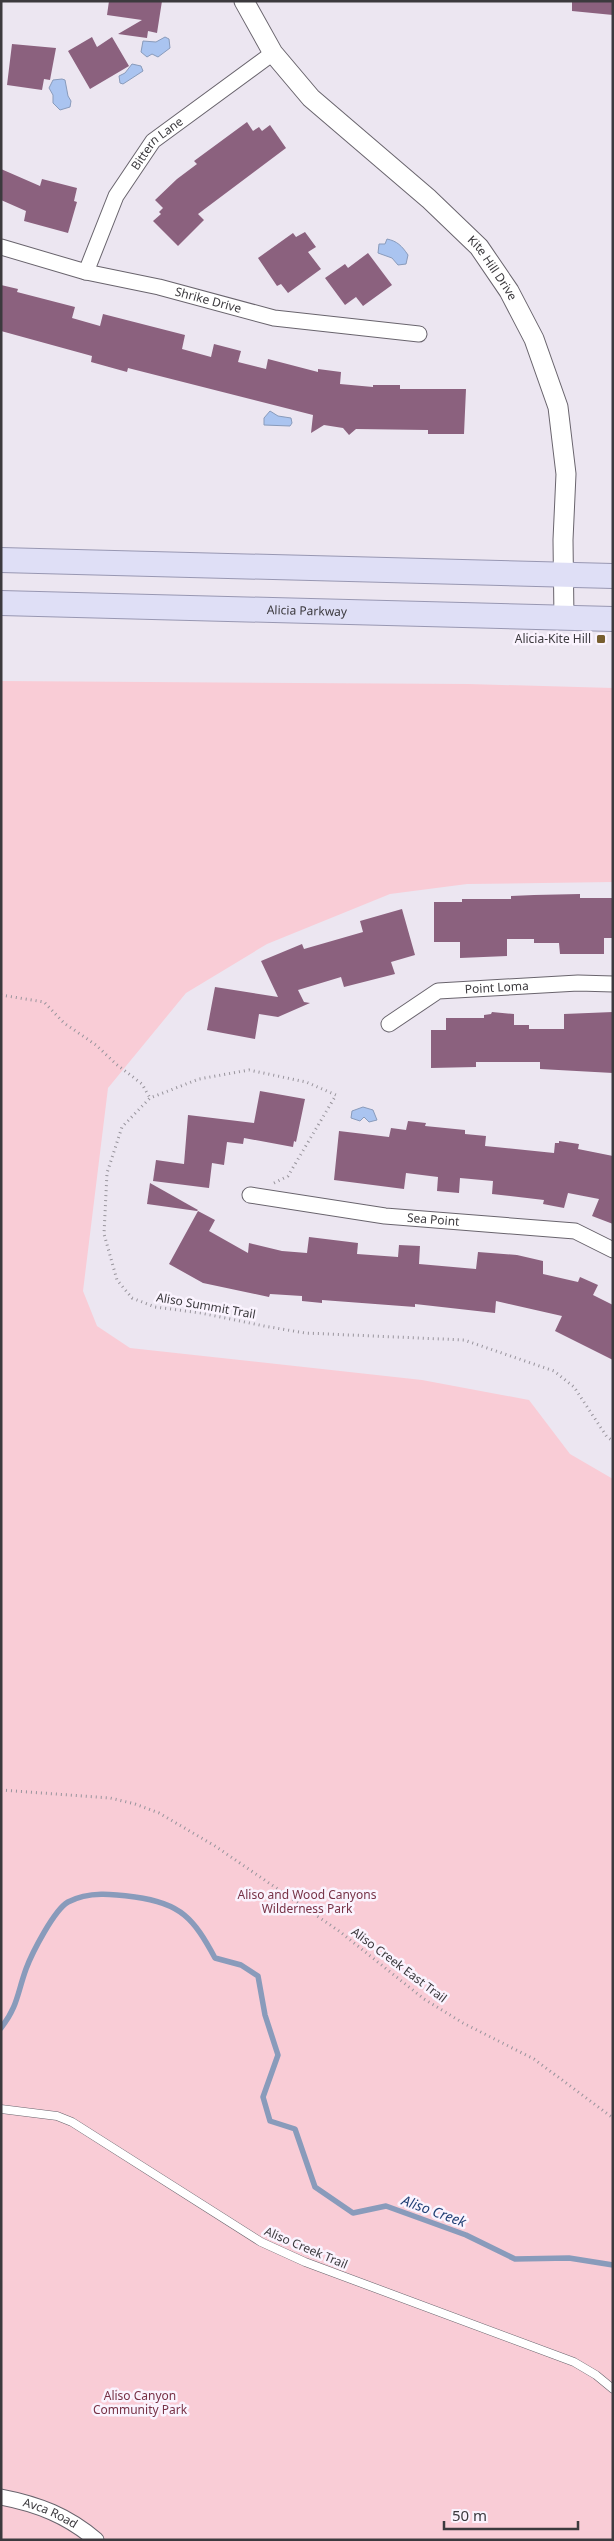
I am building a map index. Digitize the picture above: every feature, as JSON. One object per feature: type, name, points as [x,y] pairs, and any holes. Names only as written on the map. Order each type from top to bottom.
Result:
[{"type":"main road","points":[[1,560],[613,576]]},
{"type":"main road","name":"Alicia Parkway","points":[[1,603],[613,620]]},
{"type":"street","name":"Kite Hill Drive","points":[[244,1],[273,53],[310,98],[429,199],[479,247],[509,291],[534,339],[558,407],[566,474],[564,619]]},
{"type":"street","name":"Bittern Lane","points":[[86,272],[116,196],[153,140],[273,53]]},
{"type":"street","name":"Shrike Drive","points":[[1,247],[86,272],[158,287],[274,318],[419,334]]},
{"type":"street","name":"Point Loma","points":[[389,1024],[438,991],[578,983],[613,984]]},
{"type":"street","name":"Sea Point","points":[[250,1195],[385,1216],[575,1231],[613,1250]]},
{"type":"street","name":"Avca Road","points":[[1,2497],[36,2504],[58,2513],[82,2527],[96,2540]]},
{"type":"lane","name":"Aliso Creek Trail","points":[[1,2109],[57,2116],[72,2122],[261,2242],[305,2262],[574,2362],[596,2375],[613,2389]]},
{"type":"path","points":[[1,995],[44,1002],[64,1023],[96,1044],[116,1064],[142,1084],[150,1098]]},
{"type":"path","name":"Aliso Summit Trail","points":[[250,1195],[288,1176],[336,1095],[306,1082],[249,1070],[199,1079],[150,1098],[122,1127],[107,1173],[104,1234],[117,1280],[132,1298],[155,1307],[201,1313],[305,1333],[464,1340],[554,1371],[574,1388],[607,1436],[613,1441]]},
{"type":"path","name":"Aliso Creek East Trail","points":[[1,1790],[110,1798],[135,1804],[159,1813],[214,1846],[339,1931],[424,1999],[464,2023],[541,2064],[613,2118]]},
{"type":"green space","points":[[1,681],[468,684],[613,688],[613,882],[467,884],[390,894],[267,944],[186,993],[108,1088],[83,1291],[97,1326],[130,1348],[422,1380],[529,1400],[570,1454],[613,1479],[613,2540],[1,2540]]},
{"type":"water","points":[[165,37],[169,39],[170,48],[158,57],[152,54],[147,57],[141,52],[143,41],[156,42]]},
{"type":"water","points":[[132,64],[141,66],[143,71],[123,84],[120,83],[119,76],[125,73]]},
{"type":"water","points":[[53,80],[65,80],[68,96],[71,101],[70,107],[60,110],[53,103],[53,95],[49,88]]},
{"type":"water","points":[[387,239],[396,243],[406,252],[408,255],[406,264],[398,265],[392,258],[378,253],[379,244],[385,244]]},
{"type":"water","points":[[270,411],[278,416],[291,418],[292,423],[290,426],[264,425],[264,418]]},
{"type":"water","points":[[363,1107],[373,1110],[377,1120],[369,1122],[364,1117],[360,1121],[351,1118],[352,1111]]},
{"type":"building","points":[[109,1],[162,1],[157,33],[148,31],[147,38],[118,34],[142,20],[107,15]]},
{"type":"building","points":[[572,1],[613,1],[613,15],[572,11]]},
{"type":"building","points":[[92,37],[97,47],[112,37],[129,66],[90,89],[68,51]]},
{"type":"building","points":[[12,44],[56,48],[50,80],[44,79],[42,90],[7,85]]},
{"type":"building","points":[[247,122],[253,131],[259,127],[262,131],[270,125],[286,148],[198,214],[204,220],[178,246],[153,221],[161,214],[159,212],[163,208],[155,200],[177,179],[197,164],[194,161]]},
{"type":"building","points":[[1,169],[40,186],[42,179],[77,188],[74,201],[77,202],[68,233],[24,221],[26,211],[1,200]]},
{"type":"building","points":[[305,232],[316,247],[308,252],[321,269],[288,293],[281,284],[277,286],[258,258],[293,233],[296,237]]},
{"type":"building","points":[[368,253],[392,285],[363,306],[356,297],[345,305],[325,278],[345,264],[348,268]]},
{"type":"building","points":[[1,285],[18,289],[17,292],[75,307],[72,318],[100,326],[103,314],[185,335],[182,349],[211,357],[214,344],[241,351],[238,362],[266,369],[268,359],[318,372],[318,369],[341,372],[340,384],[373,387],[373,385],[400,385],[400,389],[466,389],[464,434],[428,434],[428,430],[356,429],[349,435],[343,428],[324,425],[311,433],[313,415],[128,368],[127,372],[91,362],[92,356],[1,331]]},
{"type":"building","points":[[580,894],[580,898],[613,898],[613,938],[604,938],[604,954],[560,954],[559,943],[534,943],[534,939],[507,939],[507,956],[460,958],[460,942],[434,942],[434,902],[462,902],[462,899],[511,899],[511,896]]},
{"type":"building","points":[[402,909],[415,955],[391,962],[395,974],[344,987],[341,977],[298,990],[304,1002],[310,1003],[278,1017],[259,1014],[255,1039],[207,1030],[215,987],[278,997],[261,961],[302,944],[304,949],[363,932],[360,921]]},
{"type":"building","points":[[492,1012],[514,1014],[514,1025],[529,1025],[529,1029],[564,1029],[564,1014],[613,1012],[613,1073],[540,1069],[540,1062],[476,1062],[476,1067],[431,1068],[431,1030],[446,1030],[446,1018],[484,1018],[484,1015],[491,1014]]},
{"type":"building","points":[[260,1091],[305,1099],[296,1142],[294,1141],[293,1147],[244,1138],[243,1144],[227,1142],[224,1165],[212,1163],[209,1188],[153,1181],[156,1160],[184,1164],[188,1115],[254,1123]]},
{"type":"building","points":[[408,1121],[426,1123],[425,1126],[465,1130],[465,1134],[486,1136],[485,1146],[554,1153],[555,1143],[559,1143],[559,1141],[579,1144],[578,1149],[613,1156],[613,1224],[592,1216],[599,1199],[568,1193],[564,1208],[543,1204],[544,1200],[492,1194],[493,1181],[460,1178],[459,1193],[437,1191],[438,1177],[406,1173],[404,1189],[334,1180],[339,1131],[389,1137],[391,1128],[406,1130]]},
{"type":"building","points":[[150,1183],[198,1210],[147,1204]]},
{"type":"building","points":[[198,1211],[215,1220],[209,1231],[248,1253],[249,1243],[282,1251],[307,1253],[309,1237],[358,1243],[357,1254],[398,1257],[399,1245],[420,1246],[419,1264],[476,1269],[478,1252],[517,1255],[543,1261],[543,1274],[578,1282],[580,1277],[598,1285],[593,1295],[613,1305],[613,1360],[555,1331],[562,1316],[496,1301],[495,1313],[415,1304],[415,1307],[322,1300],[322,1303],[302,1301],[302,1296],[270,1294],[269,1297],[203,1283],[169,1264]]},
{"type":"waterway","name":"Aliso Creek","points":[[1,2028],[14,2006],[26,1969],[38,1943],[50,1922],[68,1902],[84,1896],[110,1894],[135,1897],[164,1904],[175,1909],[193,1923],[215,1958],[241,1965],[258,1976],[265,2015],[278,2055],[263,2097],[270,2121],[295,2129],[315,2187],[353,2213],[386,2206],[466,2235],[515,2259],[569,2258],[613,2265]]},
{"type":"place","name":"Alicia-Kite Hill","points":[[601,639]]},
{"type":"park label","name":"Aliso and Wood Canyons Wilderness Park","points":[[307,1902]]},
{"type":"park label","name":"Aliso Canyon Community Park","points":[[140,2403]]}]
